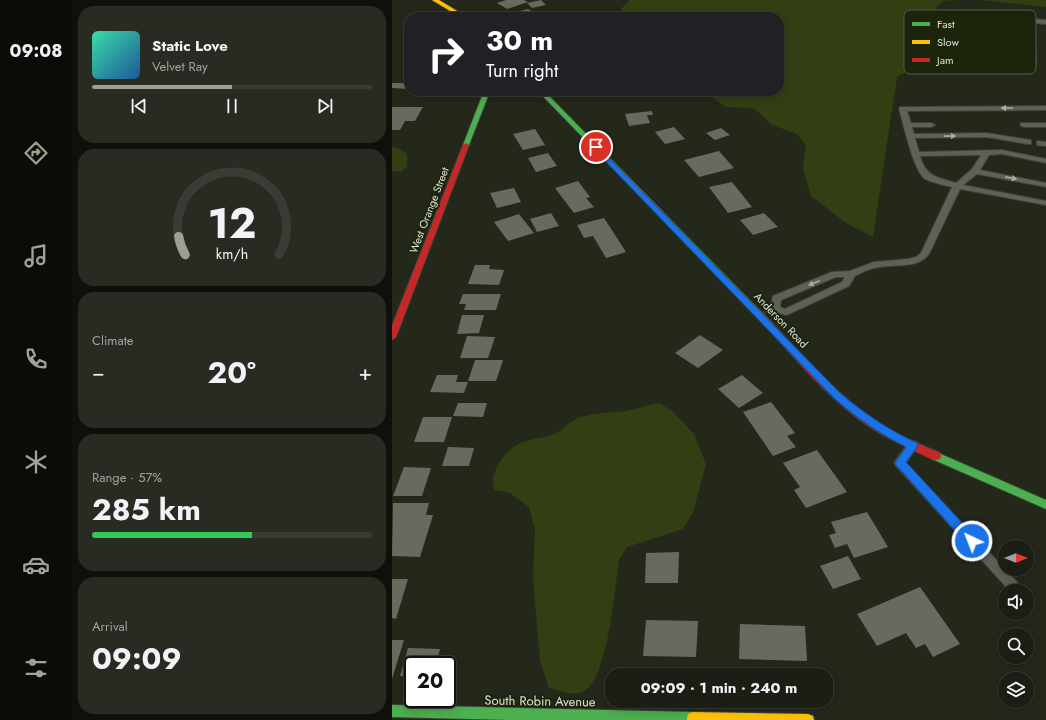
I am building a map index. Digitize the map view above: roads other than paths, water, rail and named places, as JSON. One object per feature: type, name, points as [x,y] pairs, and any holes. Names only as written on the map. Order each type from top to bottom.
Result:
[{"type":"street","points":[[435,0],[455,12]]},
{"type":"street","name":"West Orange Street","points":[[392,337],[485,96]]},
{"type":"street","name":"Anderson Road","points":[[546,96],[759,315],[862,417],[890,435],[1046,505]]},
{"type":"street","name":"South Robin Avenue","points":[[392,711],[808,720]]},
{"type":"lane","points":[[1036,21],[1046,22]]},
{"type":"lane","points":[[1046,108],[903,109],[916,154],[922,170],[928,177],[957,186],[1046,203]]},
{"type":"lane","points":[[907,124],[931,125]]},
{"type":"lane","points":[[1024,125],[1046,125]]},
{"type":"lane","points":[[911,136],[986,135],[1028,142]]},
{"type":"lane","points":[[775,309],[776,298],[835,274],[851,274],[874,265],[908,262],[919,259],[925,254],[957,186],[975,171],[987,152]]},
{"type":"lane","points":[[916,154],[1002,152],[1046,161]]},
{"type":"lane","points":[[975,171],[1046,185]]},
{"type":"lane","points":[[759,315],[775,309],[786,312],[832,292],[846,284],[851,274]]},
{"type":"lane","points":[[913,446],[900,463],[1011,584]]}]
